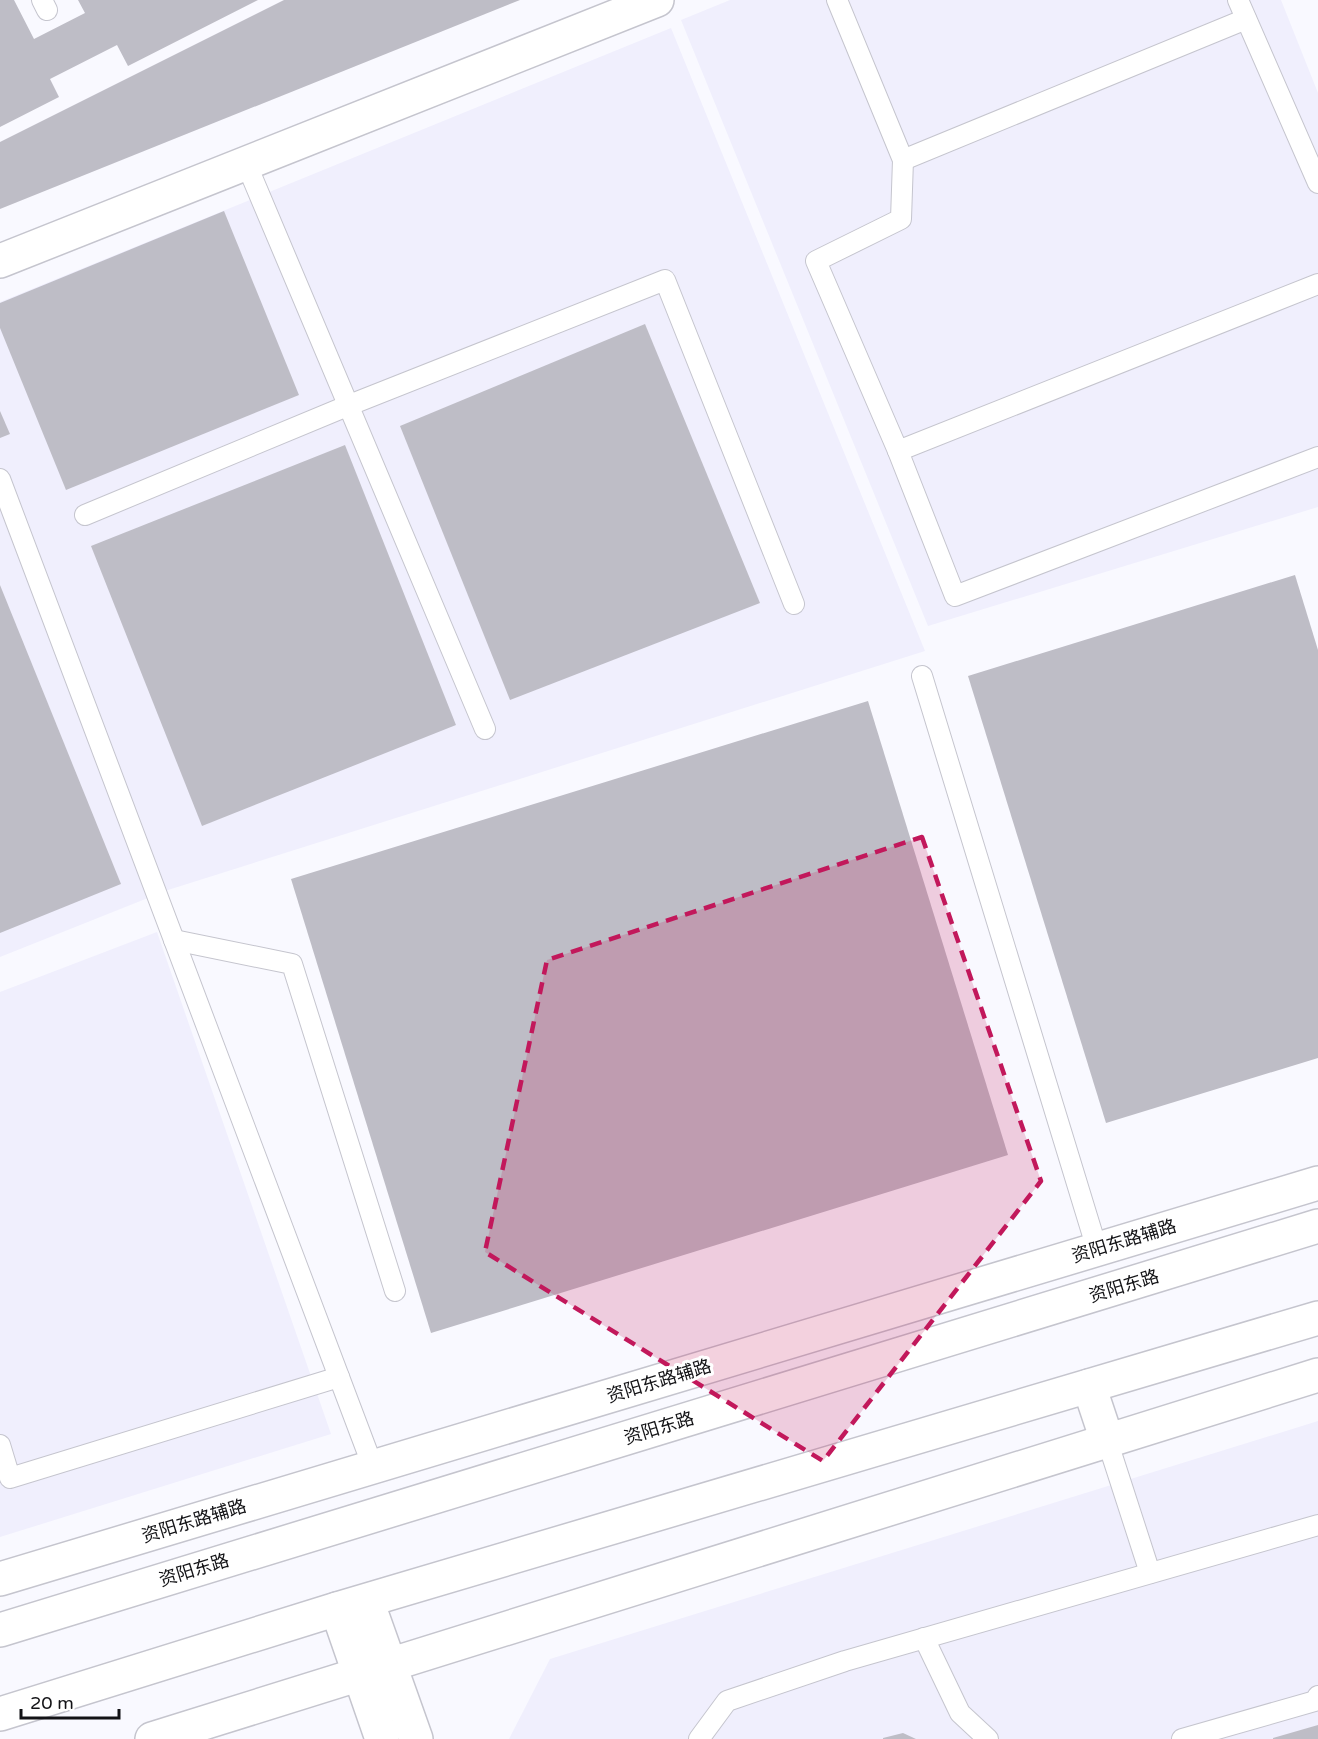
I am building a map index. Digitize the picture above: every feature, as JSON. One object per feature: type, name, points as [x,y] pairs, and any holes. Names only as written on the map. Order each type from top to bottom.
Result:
[{"type":"street","points":[[0,261],[657,0]]},
{"type":"street","name":"资阳东路辅路","points":[[0,1579],[1318,1183]]},
{"type":"street","name":"资阳东路","points":[[0,1630],[1318,1226]]},
{"type":"street","points":[[1097,1249],[1107,1291]]},
{"type":"street","points":[[0,1714],[352,1605],[1318,1318]]},
{"type":"street","points":[[152,1739],[1318,1375]]},
{"type":"street","points":[[1089,1386],[1107,1440]]},
{"type":"street","points":[[373,1467],[386,1511]]},
{"type":"street","points":[[352,1605],[374,1668],[416,1739]]},
{"type":"street","points":[[374,1668],[382,1739]]},
{"type":"lane","points":[[837,0],[903,160],[900,219],[816,261],[897,451],[955,596],[1318,457]]},
{"type":"lane","points":[[1238,0],[1318,183]]},
{"type":"lane","points":[[903,160],[1246,19]]},
{"type":"lane","points":[[246,163],[485,729]]},
{"type":"lane","points":[[85,515],[347,406],[665,280],[794,604]]},
{"type":"lane","points":[[897,451],[1318,284]]},
{"type":"lane","points":[[0,479],[373,1467]]},
{"type":"lane","points":[[922,676],[1097,1249]]},
{"type":"lane","points":[[174,940],[292,964],[395,1291]]},
{"type":"lane","points":[[0,1444],[10,1478],[339,1377]]},
{"type":"lane","points":[[1107,1440],[1150,1573]]},
{"type":"lane","points":[[699,1739],[727,1701],[845,1661],[1318,1525]]},
{"type":"lane","points":[[924,1638],[960,1713],[988,1739]]},
{"type":"lane","points":[[1182,1739],[1315,1701],[1318,1696]]},
{"type":"highlighted area","points":[[922,837],[1041,1181],[823,1461],[485,1252],[547,960]]},
{"type":"shaded area","points":[[730,0],[1281,0],[1318,93],[1318,507],[928,626],[681,20]]},
{"type":"shaded area","points":[[671,28],[925,651],[168,890],[0,957],[0,302]]},
{"type":"shaded area","points":[[157,932],[331,1434],[0,1537],[0,992]]},
{"type":"shaded area","points":[[1318,1421],[1318,1739],[509,1739],[550,1659]]},
{"type":"building","points":[[0,0],[14,0],[34,39],[85,13],[78,0],[258,0],[128,66],[117,45],[50,79],[59,97],[0,127]]},
{"type":"building","points":[[284,0],[520,0],[0,209],[0,142]]},
{"type":"building","points":[[224,211],[299,395],[66,490],[0,328],[0,303]]},
{"type":"building","points":[[645,324],[760,603],[510,700],[400,426]]},
{"type":"building","points":[[0,411],[10,434],[0,438]]},
{"type":"building","points":[[345,445],[456,725],[202,826],[91,546]]},
{"type":"building","points":[[1295,575],[1318,650],[1318,1058],[1106,1123],[968,676]]},
{"type":"building","points":[[0,585],[121,884],[0,933]]},
{"type":"building","points":[[868,701],[1008,1155],[431,1333],[291,879]]},
{"type":"building","points":[[1318,1725],[1318,1739],[1273,1739],[1273,1738]]},
{"type":"building","points":[[903,1733],[916,1739],[883,1739],[883,1738]]}]
